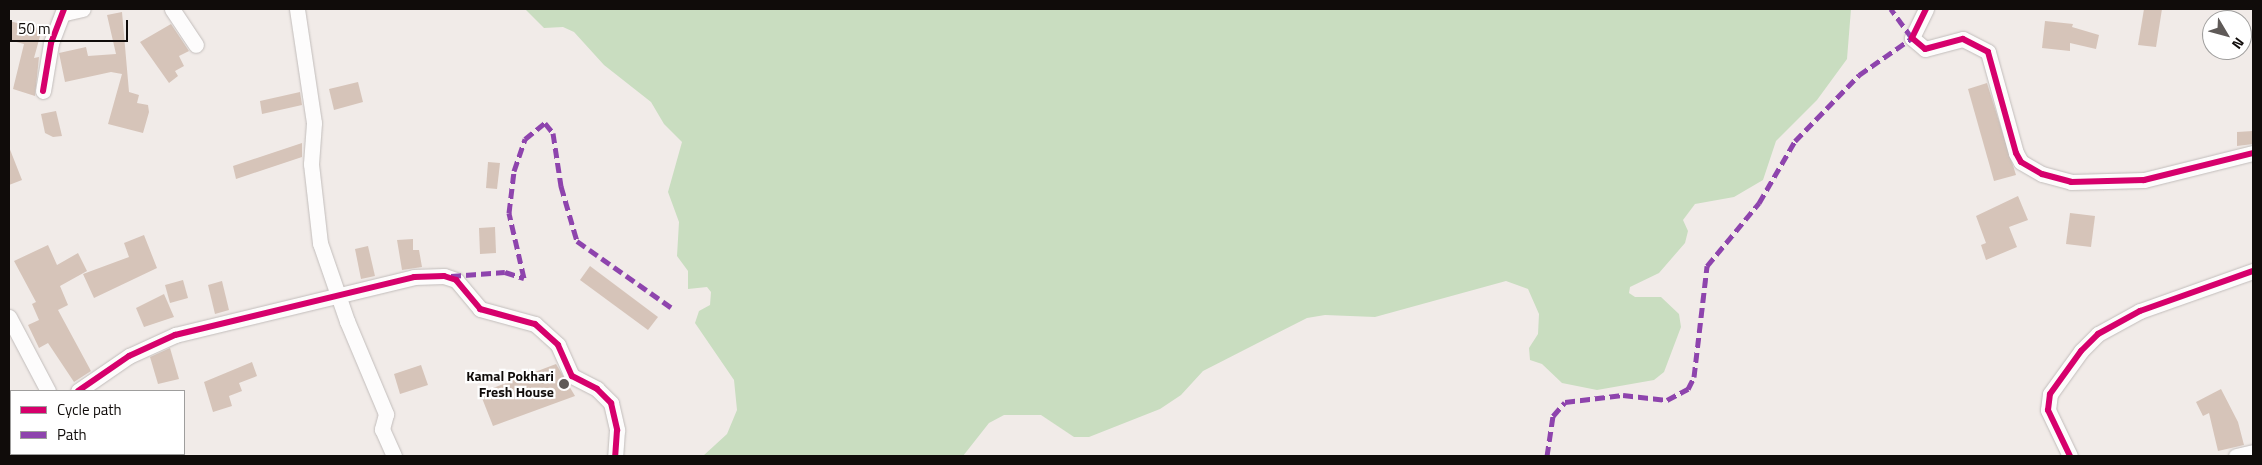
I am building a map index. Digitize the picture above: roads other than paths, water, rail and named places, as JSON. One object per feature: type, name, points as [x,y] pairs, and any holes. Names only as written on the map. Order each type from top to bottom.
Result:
[{"type":"street","points":[[43,91],[51,43],[64,11],[83,9]]},
{"type":"street","points":[[172,9],[196,45]]},
{"type":"street","points":[[297,9],[314,123],[311,164],[320,243],[340,294],[347,321],[386,414],[382,429],[394,456]]},
{"type":"street","points":[[1926,9],[1912,38],[1925,50],[1963,39],[1988,52],[2016,153],[2022,162],[2042,174],[2071,182],[2136,181],[2253,153]]},
{"type":"street","points":[[2070,456],[2048,410],[2050,394],[2081,351],[2098,334],[2140,311],[2253,270]]},
{"type":"street","points":[[79,390],[129,356],[175,335],[414,277],[444,276],[463,286],[480,309],[535,324],[558,345],[572,376],[596,389],[611,403],[617,430],[615,456]]},
{"type":"street","points":[[9,317],[47,390]]},
{"type":"street","points":[[2236,456],[2253,452]]},
{"type":"place","name":"Kamal Pokhari Fresh House","points":[[564,384]]}]
